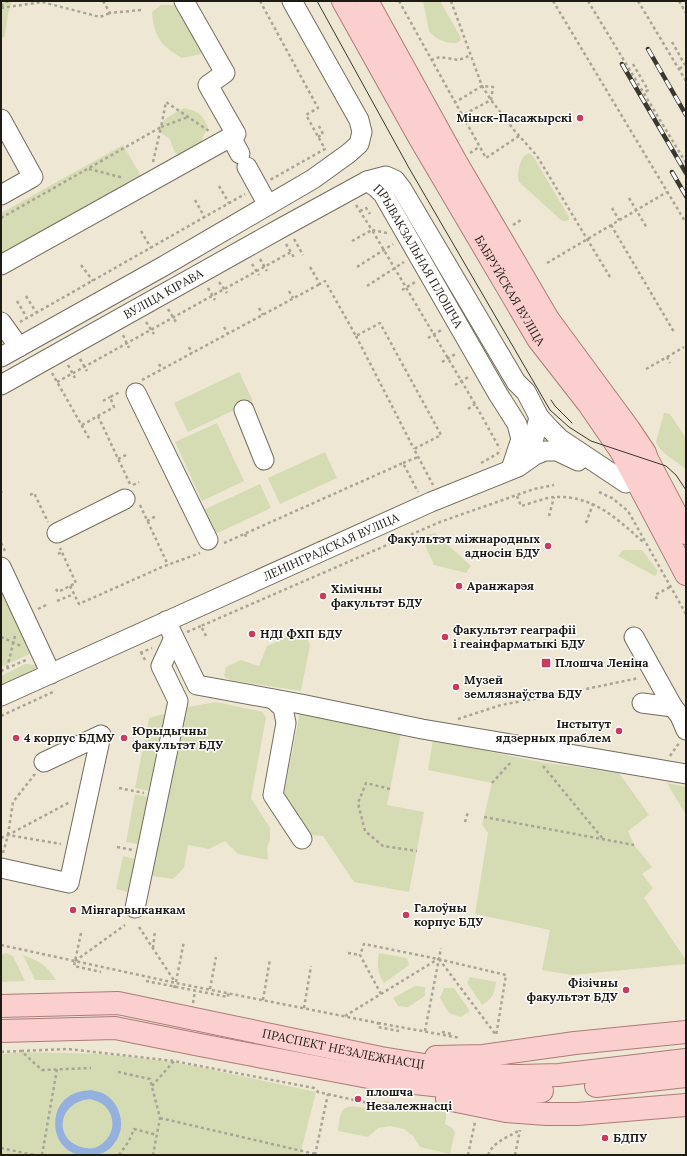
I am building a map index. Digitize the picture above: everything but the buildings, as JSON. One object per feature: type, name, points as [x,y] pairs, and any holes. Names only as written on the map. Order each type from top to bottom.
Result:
[{"type":"main road","name":"БАБРУЙСКАЯ ВУЛІЦА","points":[[343,1],[419,137],[538,339],[588,403],[616,443],[644,488],[686,533]]},
{"type":"main road","name":"БАБРУЙСКАЯ ВУЛІЦА","points":[[366,1],[456,162],[548,319],[630,429],[645,453],[647,459],[644,488],[678,580]]},
{"type":"main road","name":"ПРАСПЕКТ НЕЗАЛЕЖНАСЦІ","points":[[1,1006],[118,1003],[380,1068],[496,1092],[553,1090],[684,1068]]},
{"type":"main road","name":"ПРАСПЕКТ НЕЗАЛЕЖНАСЦІ","points":[[1,1031],[115,1028],[200,1045],[380,1068]]},
{"type":"main road","points":[[380,1068],[575,1043],[686,1032]]},
{"type":"main road","points":[[380,1068],[453,1101],[506,1111],[547,1114],[577,1114],[686,1105]]},
{"type":"street","points":[[1,265],[236,134],[208,85],[225,73],[184,1]]},
{"type":"street","name":"ВУЛІЦА КІРАВА","points":[[1,357],[162,267],[313,179],[359,144],[362,132],[359,120],[292,1]]},
{"type":"street","points":[[1,118],[33,177],[1,195]]},
{"type":"street","points":[[228,139],[244,160],[268,205]]},
{"type":"street","name":"ПРЫВАКЗАЛЬНАЯ ПЛОШЧА","points":[[367,181],[386,176],[395,180],[402,189],[516,382],[526,392],[539,417],[560,439],[644,488]]},
{"type":"street","points":[[313,179],[322,182],[328,187],[329,196],[326,204]]},
{"type":"street","name":"ВУЛІЦА КІРАВА","points":[[1,385],[367,181]]},
{"type":"street","name":"ПРЫВАКЗАЛЬНАЯ ПЛОШЧА","points":[[367,181],[377,188],[382,194],[517,424],[521,438],[511,469]]},
{"type":"street","points":[[3,326],[20,346]]},
{"type":"street","points":[[132,389],[210,545]]},
{"type":"street","points":[[244,410],[264,460]]},
{"type":"street","points":[[511,469],[533,442],[539,417]]},
{"type":"street","name":"ЛЕНІНГРАДСКАЯ ВУЛІЦА","points":[[1,696],[56,681],[170,630],[431,502],[518,467],[535,455],[545,451],[557,451],[644,488]]},
{"type":"street","points":[[57,533],[128,493]]},
{"type":"street","points":[[4,561],[56,681]]},
{"type":"street","points":[[170,630],[197,685],[422,729],[686,774]]},
{"type":"street","points":[[135,908],[178,701],[161,666],[170,630]]},
{"type":"street","points":[[634,637],[673,707],[680,716],[684,735]]},
{"type":"street","points":[[273,699],[284,708],[286,722],[273,794],[302,840]]},
{"type":"street","points":[[642,703],[673,707]]},
{"type":"street","points":[[2,863],[69,883],[100,736],[44,762]]},
{"type":"path","points":[[1,7],[8,1]]},
{"type":"path","points":[[103,1],[110,13]]},
{"type":"path","points":[[3,326],[27,318],[325,149],[306,115],[318,108],[260,1]]},
{"type":"path","points":[[399,1],[461,116],[486,158],[519,136]]},
{"type":"path","points":[[450,1],[482,86],[519,136],[537,156],[610,277]]},
{"type":"path","points":[[553,1],[686,223]]},
{"type":"path","points":[[588,1],[686,163]]},
{"type":"path","points":[[638,1],[686,81]]},
{"type":"path","points":[[679,1],[686,13]]},
{"type":"path","points":[[1,7],[42,2],[100,17],[110,13],[141,10]]},
{"type":"path","points":[[672,42],[685,65],[679,69]]},
{"type":"path","points":[[431,60],[440,57],[459,60],[471,55]]},
{"type":"path","points":[[633,64],[648,90],[644,93]]},
{"type":"path","points":[[454,102],[482,86],[493,87],[491,100]]},
{"type":"path","points":[[461,116],[491,100]]},
{"type":"path","points":[[89,169],[148,184],[166,102],[188,117],[228,139]]},
{"type":"path","points":[[1,218],[161,127],[188,117]]},
{"type":"path","points":[[318,137],[323,134],[319,126]]},
{"type":"path","points":[[219,186],[229,203]]},
{"type":"path","points":[[546,263],[667,192]]},
{"type":"path","points":[[629,198],[647,228]]},
{"type":"path","points":[[195,200],[205,218]]},
{"type":"path","points":[[356,204],[460,382],[475,404],[500,449]]},
{"type":"path","points":[[360,211],[366,208],[370,214]]},
{"type":"path","points":[[612,208],[619,220]]},
{"type":"path","points":[[611,225],[674,332]]},
{"type":"path","points":[[352,241],[372,230],[390,234]]},
{"type":"path","points":[[141,231],[151,248]]},
{"type":"path","points":[[280,248],[301,236]]},
{"type":"path","points":[[294,239],[303,254]]},
{"type":"path","points":[[357,267],[395,243]]},
{"type":"path","points":[[286,244],[295,259]]},
{"type":"path","points":[[57,382],[291,252]]},
{"type":"path","points":[[245,267],[266,256]]},
{"type":"path","points":[[260,259],[267,271]]},
{"type":"path","points":[[367,286],[406,261]]},
{"type":"path","points":[[252,264],[259,275]]},
{"type":"path","points":[[82,265],[93,281]]},
{"type":"path","points":[[310,267],[320,284]]},
{"type":"path","points":[[103,401],[132,389],[162,369],[325,281],[356,336],[435,489]]},
{"type":"path","points":[[326,284],[331,281]]},
{"type":"path","points":[[402,290],[417,281]]},
{"type":"path","points":[[201,291],[219,282],[227,294]]},
{"type":"path","points":[[208,288],[215,300]]},
{"type":"path","points":[[289,291],[293,298]]},
{"type":"path","points":[[26,296],[36,312]]},
{"type":"path","points":[[17,301],[27,318]]},
{"type":"path","points":[[163,312],[175,306]]},
{"type":"path","points":[[259,308],[263,315]]},
{"type":"path","points":[[168,309],[176,322]]},
{"type":"path","points":[[346,319],[350,317]]},
{"type":"path","points":[[140,325],[152,318]]},
{"type":"path","points":[[146,322],[154,334]]},
{"type":"path","points":[[356,336],[380,323],[441,435],[414,449]]},
{"type":"path","points":[[382,326],[385,323]]},
{"type":"path","points":[[224,328],[228,334]]},
{"type":"path","points":[[428,338],[445,328]]},
{"type":"path","points":[[117,338],[128,331]]},
{"type":"path","points":[[122,335],[129,348]]},
{"type":"path","points":[[189,347],[192,353]]},
{"type":"path","points":[[646,369],[684,347]]},
{"type":"path","points":[[395,350],[399,348]]},
{"type":"path","points":[[442,362],[459,352]]},
{"type":"path","points":[[64,367],[86,355]]},
{"type":"path","points":[[667,357],[670,363]]},
{"type":"path","points":[[80,359],[87,372]]},
{"type":"path","points":[[159,364],[162,369]]},
{"type":"path","points":[[68,365],[75,378]]},
{"type":"path","points":[[46,377],[56,371]]},
{"type":"path","points":[[52,373],[90,440]]},
{"type":"path","points":[[454,385],[472,374]]},
{"type":"path","points":[[410,378],[414,375]]},
{"type":"path","points":[[82,425],[114,407],[110,397]]},
{"type":"path","points":[[424,404],[429,402]]},
{"type":"path","points":[[468,409],[475,404]]},
{"type":"path","points":[[439,432],[444,429]]},
{"type":"path","points":[[476,466],[497,454],[501,444]]},
{"type":"path","points":[[118,459],[126,455]]},
{"type":"path","points":[[79,604],[103,596],[210,545],[245,534],[418,457]]},
{"type":"path","points":[[403,463],[420,496]]},
{"type":"path","points":[[390,469],[392,473]]},
{"type":"path","points":[[363,481],[364,486]]},
{"type":"path","points":[[128,493],[139,482]]},
{"type":"path","points":[[133,656],[170,630],[202,626],[440,522],[534,489],[554,485]]},
{"type":"path","points":[[599,492],[612,498],[628,511],[647,546]]},
{"type":"path","points":[[331,496],[333,500]]},
{"type":"path","points":[[517,496],[522,506],[554,497],[578,499],[593,504],[612,514],[647,546],[678,580],[686,614]]},
{"type":"path","points":[[549,516],[554,497]]},
{"type":"path","points":[[586,523],[593,504]]},
{"type":"path","points":[[300,509],[302,514]]},
{"type":"path","points":[[147,521],[156,516]]},
{"type":"path","points":[[273,521],[275,526]]},
{"type":"path","points":[[245,534],[247,539]]},
{"type":"path","points":[[1,543],[4,561]]},
{"type":"path","points":[[58,554],[62,552]]},
{"type":"path","points":[[65,570],[69,568]]},
{"type":"path","points":[[657,599],[655,595],[678,580]]},
{"type":"path","points":[[70,586],[80,608]]},
{"type":"path","points":[[57,600],[74,594]]},
{"type":"path","points":[[34,611],[46,605]]},
{"type":"path","points":[[202,626],[206,636]]},
{"type":"path","points":[[7,668],[16,632]]},
{"type":"path","points":[[1,637],[24,648]]},
{"type":"path","points":[[140,652],[146,663]]},
{"type":"path","points":[[1,671],[30,658]]},
{"type":"path","points":[[1,716],[56,681]]},
{"type":"path","points":[[452,721],[501,704],[581,690]]},
{"type":"path","points":[[669,757],[684,735]]},
{"type":"path","points":[[492,783],[515,757]]},
{"type":"path","points":[[2,863],[13,802],[44,762]]},
{"type":"path","points":[[540,762],[603,839]]},
{"type":"path","points":[[390,789],[366,783],[358,803],[365,831],[383,846],[417,851]]},
{"type":"path","points":[[119,788],[158,796]]},
{"type":"path","points":[[1,838],[88,792]]},
{"type":"path","points":[[465,822],[468,812]]},
{"type":"path","points":[[484,817],[634,845]]},
{"type":"path","points":[[8,835],[77,846]]},
{"type":"path","points":[[75,961],[125,925]]},
{"type":"path","points":[[139,928],[176,983]]},
{"type":"path","points":[[152,948],[155,931]]},
{"type":"path","points":[[81,934],[74,966],[101,972]]},
{"type":"path","points":[[174,988],[184,941]]},
{"type":"path","points":[[381,994],[360,955],[364,944],[438,959],[506,975],[496,1036],[438,959]]},
{"type":"path","points":[[1,945],[176,983],[464,1039]]},
{"type":"path","points":[[425,1031],[441,948]]},
{"type":"path","points":[[348,953],[360,955]]},
{"type":"path","points":[[210,989],[216,957]]},
{"type":"path","points":[[263,1000],[270,959]]},
{"type":"path","points":[[344,1016],[438,959]]},
{"type":"path","points":[[304,1008],[311,966]]},
{"type":"path","points":[[146,982],[228,997],[228,993]]},
{"type":"path","points":[[378,1023],[378,1027],[399,1031]]},
{"type":"path","points":[[442,1032],[452,1034],[452,1036]]},
{"type":"path","points":[[1,1052],[68,1049],[174,1061],[314,1088],[318,1092],[382,1106]]},
{"type":"path","points":[[21,1051],[42,1070],[91,1068]]},
{"type":"path","points":[[152,1087],[174,1061]]},
{"type":"path","points":[[42,1155],[57,1069]]},
{"type":"path","points":[[118,1072],[150,1079],[160,1118],[154,1155]]},
{"type":"path","points":[[160,1118],[315,1155],[328,1094]]},
{"type":"path","points":[[468,1155],[475,1122]]},
{"type":"path","points":[[119,1155],[129,1141],[134,1129],[157,1135]]},
{"type":"path","points":[[488,1155],[496,1143],[520,1130],[515,1155]]},
{"type":"path","points":[[1,1148],[34,1155]]},
{"type":"green space","points":[[1,1],[12,1],[8,14],[5,36],[1,39]]},
{"type":"green space","points":[[423,1],[440,1],[461,40],[454,43],[444,42],[435,37],[429,31]]},
{"type":"green space","points":[[161,5],[174,5],[190,22],[195,32],[201,54],[182,58],[164,45],[157,34],[152,12]]},
{"type":"green space","points":[[184,108],[193,110],[199,114],[204,119],[208,127],[202,139],[201,150],[187,160],[175,153],[170,139],[157,130],[165,119]]},
{"type":"green space","points":[[123,145],[144,181],[1,261],[1,213]]},
{"type":"green space","points":[[529,153],[533,156],[569,217],[569,220],[562,221],[519,182],[518,175],[521,161],[523,157]]},
{"type":"green space","points":[[239,372],[253,401],[188,432],[174,403]]},
{"type":"green space","points":[[664,413],[670,414],[686,438],[686,470],[665,454],[656,442]]},
{"type":"green space","points":[[217,423],[244,481],[202,501],[175,442]]},
{"type":"green space","points":[[325,452],[337,478],[280,504],[268,478]]},
{"type":"green space","points":[[260,484],[271,508],[209,537],[197,513]]},
{"type":"green space","points":[[435,533],[471,566],[466,573],[434,565],[421,536]]},
{"type":"green space","points":[[623,550],[642,550],[658,571],[655,576],[618,556]]},
{"type":"green space","points":[[1,589],[32,653],[1,667]]},
{"type":"green space","points":[[303,630],[310,645],[301,691],[230,680],[224,676],[226,667],[241,660],[259,666],[267,646]]},
{"type":"green space","points":[[25,664],[36,665],[38,669],[1,687],[1,676]]},
{"type":"green space","points":[[216,702],[263,712],[266,718],[251,798],[270,828],[270,839],[267,848],[268,860],[238,854],[225,841],[209,849],[188,845],[184,868],[173,879],[146,875],[182,708]]},
{"type":"green space","points":[[171,712],[154,792],[135,788],[149,718]]},
{"type":"green space","points":[[300,712],[401,733],[387,805],[424,812],[409,892],[354,882],[323,836],[311,835],[284,794]]},
{"type":"green space","points":[[433,740],[540,762],[619,773],[649,815],[628,831],[634,845],[652,867],[642,874],[653,888],[644,898],[686,960],[686,964],[572,975],[542,970],[550,930],[475,914],[488,833],[482,825],[492,783],[428,770]]},
{"type":"green space","points":[[667,783],[686,787],[686,815]]},
{"type":"green space","points":[[135,794],[152,798],[142,845],[126,842]]},
{"type":"green space","points":[[123,856],[136,859],[129,892],[116,889]]},
{"type":"green space","points":[[6,953],[13,956],[25,981],[1,982],[1,955]]},
{"type":"green space","points":[[379,953],[407,958],[409,965],[384,983],[378,969]]},
{"type":"green space","points":[[23,955],[42,964],[49,970],[56,980],[35,980]]},
{"type":"green space","points":[[470,977],[496,982],[495,990],[492,996],[482,1005],[467,983]]},
{"type":"green space","points":[[415,986],[425,987],[425,996],[408,1007],[398,1006],[393,998]]},
{"type":"green space","points":[[444,988],[454,988],[470,1011],[461,1017],[449,1013],[440,998]]},
{"type":"green space","name":"плошча Незалежнасці","points":[[26,1052],[101,1054],[175,1062],[316,1092],[300,1155],[1,1155],[1,1054]]},
{"type":"green space","points":[[384,1101],[447,1112],[445,1124],[452,1128],[455,1132],[450,1154],[420,1147],[413,1136],[404,1129],[390,1126],[378,1128],[368,1137],[338,1131],[340,1116],[342,1111],[347,1107],[357,1107],[382,1112]]},
{"type":"water","points":[[91,1090],[103,1093],[114,1102],[121,1118],[121,1130],[119,1136],[106,1151],[95,1155],[80,1155],[68,1150],[62,1144],[58,1137],[55,1119],[57,1111],[68,1097],[82,1091]],"holes":[[[90,1099],[100,1102],[105,1106],[112,1118],[112,1127],[111,1132],[105,1142],[93,1148],[86,1148],[75,1145],[68,1139],[64,1131],[63,1123],[65,1115],[70,1107],[79,1102]]]},
{"type":"tram line","points":[[317,1],[409,168],[550,410],[569,427],[591,441],[666,466],[676,475],[686,490]]},
{"type":"tram line","points":[[551,400],[572,423]]},
{"type":"railway","points":[[648,49],[686,115]]},
{"type":"railway","points":[[622,64],[686,173]]},
{"type":"railway","points":[[672,172],[686,196]]},
{"type":"place","name":"Мінск-Пасажырскі","points":[[580,118]]},
{"type":"place","name":"Факультэт міжнародных адносін БДУ","points":[[548,546]]},
{"type":"place","name":"Аранжарэя","points":[[459,586]]},
{"type":"place","name":"Хімічны факультэт БДУ","points":[[323,596]]},
{"type":"place","name":"НДІ ФХП БДУ","points":[[252,634]]},
{"type":"place","name":"Факультэт геаграфіі і геаінфарматыкі БДУ","points":[[445,637]]},
{"type":"place","name":"Плошча Леніна","points":[[546,663]]},
{"type":"place","name":"Музей землязнаўства БДУ","points":[[456,687]]},
{"type":"place","name":"Інстытут ядзерных праблем","points":[[619,731]]},
{"type":"place","name":"4 корпус БДМУ","points":[[16,738]]},
{"type":"place","name":"Юрыдычны факультэт БДУ","points":[[124,738]]},
{"type":"place","name":"Мінгарвыканкам","points":[[73,910]]},
{"type":"place","name":"Галоўны корпус БДУ","points":[[406,915]]},
{"type":"place","name":"Фізічны факультэт БДУ","points":[[626,990]]},
{"type":"place","name":"плошча Незалежнасці","points":[[358,1099]]},
{"type":"place","name":"БДПУ","points":[[605,1138]]}]
